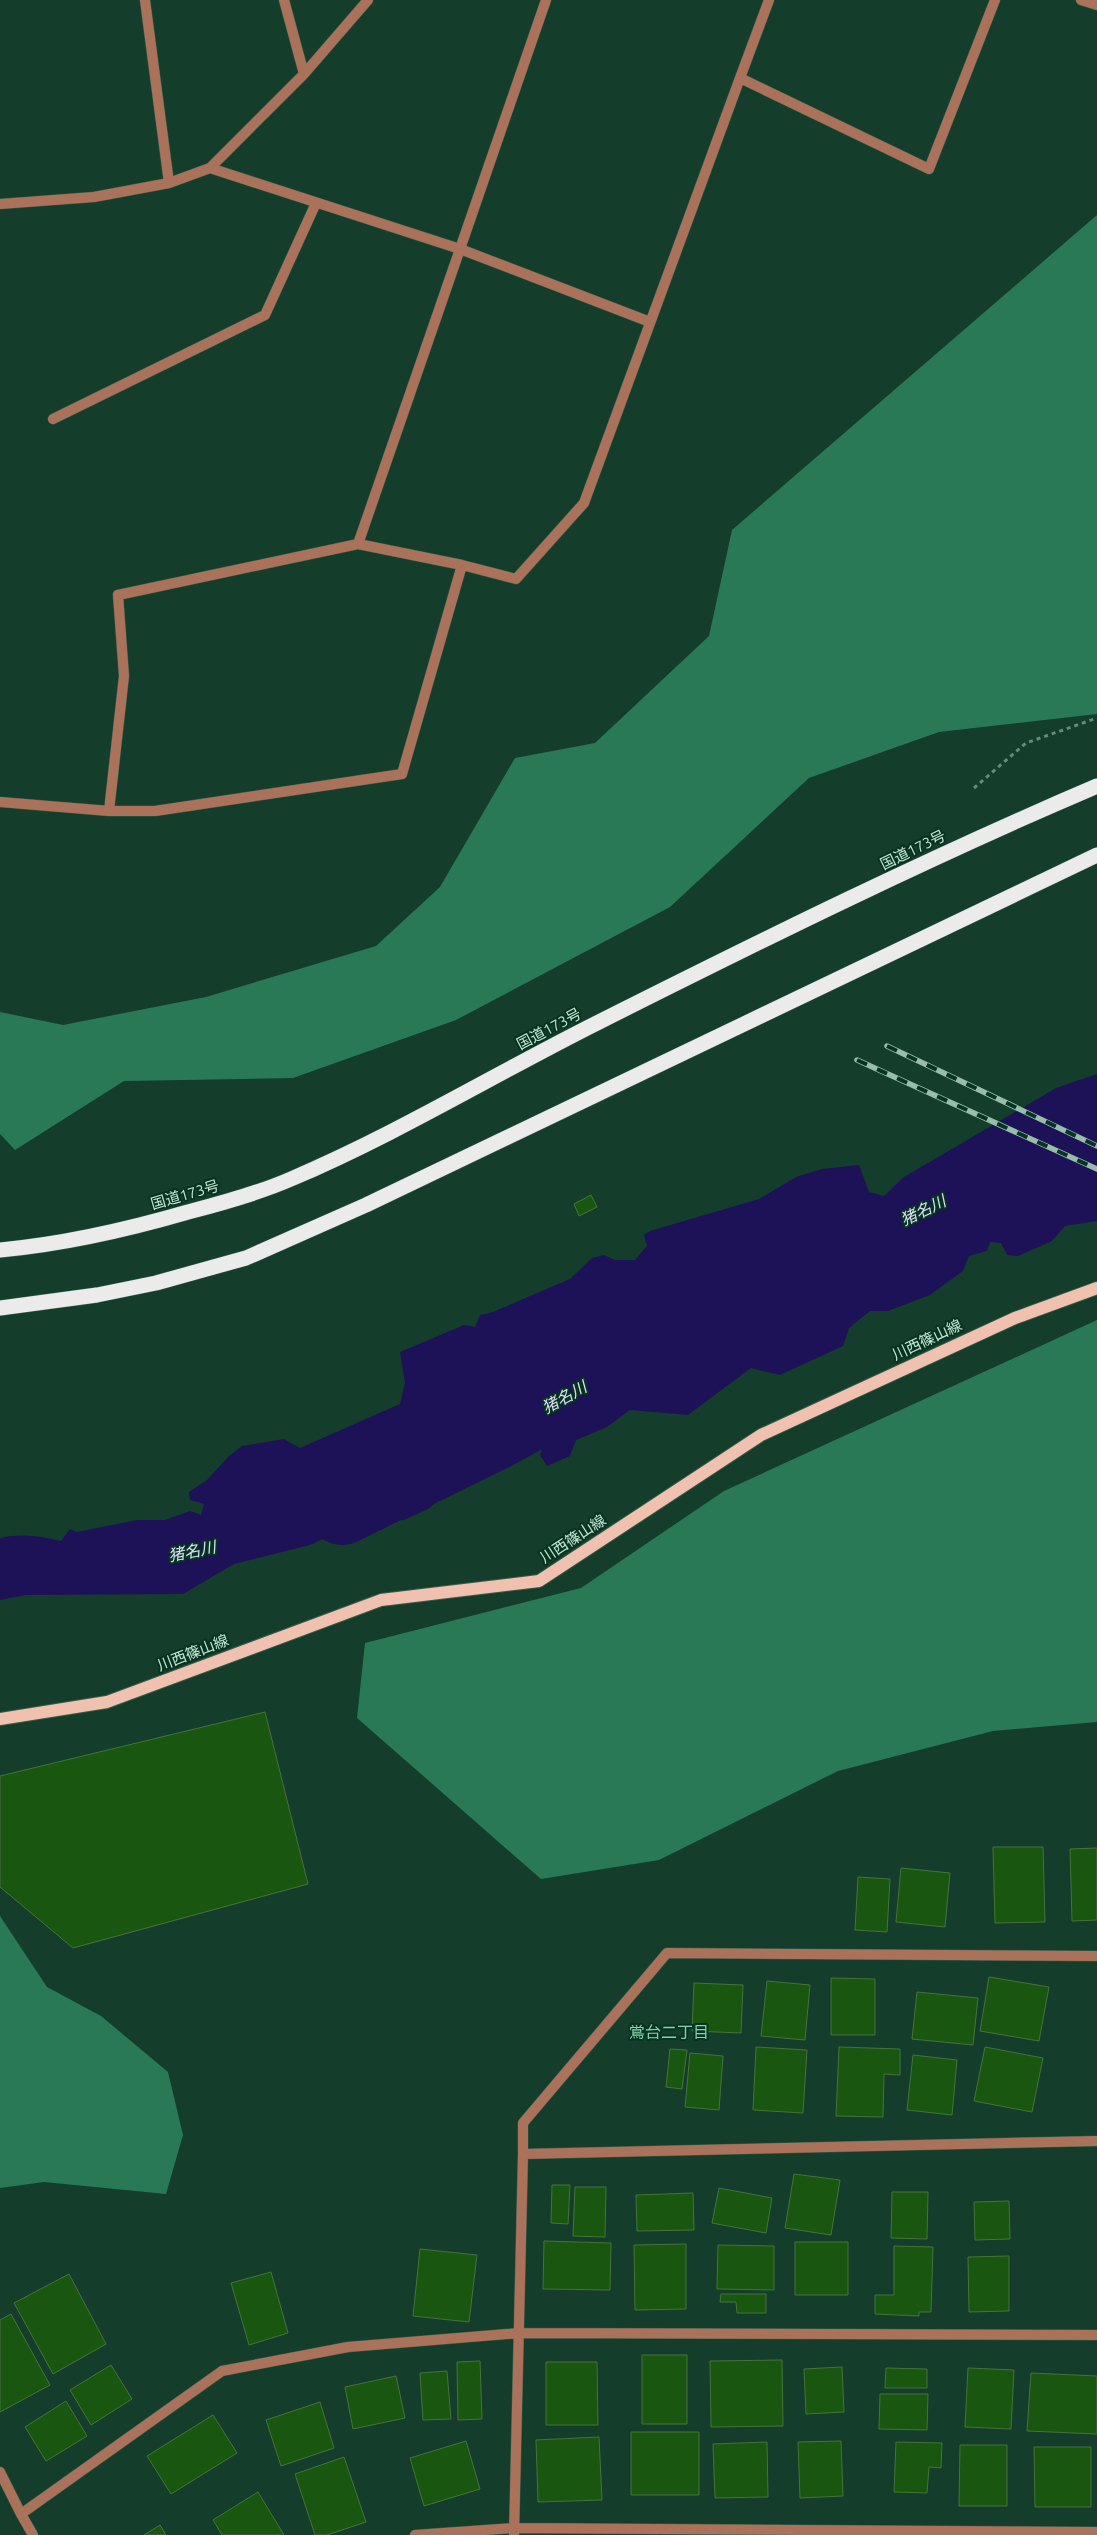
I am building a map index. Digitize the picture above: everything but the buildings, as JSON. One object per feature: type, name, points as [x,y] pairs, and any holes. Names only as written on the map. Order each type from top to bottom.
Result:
[{"type":"highway","name":"国道173号","points":[[0,1250],[50,1246],[127,1230],[212,1206],[289,1180],[361,1147],[622,1010],[990,832],[1097,786]]},
{"type":"highway","points":[[0,1308],[106,1294],[156,1283],[246,1258],[375,1200],[1097,855]]},
{"type":"main road","name":"川西篠山線","points":[[0,1719],[107,1702],[381,1600],[539,1581],[760,1435],[1016,1318],[1097,1288]]},
{"type":"street","points":[[145,0],[169,183]]},
{"type":"street","points":[[284,0],[304,74]]},
{"type":"street","points":[[0,204],[94,198],[169,183],[210,168],[304,74],[368,0]]},
{"type":"street","points":[[358,544],[546,0]]},
{"type":"street","points":[[109,811],[124,676],[118,595],[358,544],[462,565],[516,579],[584,503],[769,0]]},
{"type":"street","points":[[740,78],[929,169],[995,0]]},
{"type":"street","points":[[1081,0],[1097,5]]},
{"type":"street","points":[[210,168],[460,250],[650,322]]},
{"type":"street","points":[[53,419],[265,315],[316,203]]},
{"type":"street","points":[[0,802],[109,811],[155,811],[402,774],[462,565]]},
{"type":"street","points":[[514,2532],[523,2123],[667,1953],[1097,1956]]},
{"type":"street","points":[[523,2154],[1097,2141]]},
{"type":"street","points":[[21,2514],[222,2371],[348,2347],[519,2332],[1097,2335]]},
{"type":"street","points":[[0,2472],[33,2535]]},
{"type":"street","points":[[416,2535],[514,2532],[1097,2532]]},
{"type":"path","points":[[974,788],[1026,743],[1097,718]]},
{"type":"green space","points":[[1097,215],[1097,714],[939,732],[809,778],[670,907],[456,1020],[293,1078],[124,1081],[15,1150],[0,1134],[0,1012],[63,1025],[206,997],[376,946],[440,887],[515,758],[595,743],[709,636],[732,530]]},
{"type":"green space","points":[[1097,1320],[1097,1722],[993,1731],[838,1771],[659,1860],[541,1879],[357,1718],[365,1643],[581,1588],[724,1491]]},
{"type":"green space","points":[[0,1916],[47,1987],[101,2016],[168,2072],[183,2135],[166,2194],[44,2182],[0,2188]]},
{"type":"water","points":[[1097,1074],[1097,1221],[1065,1226],[1052,1241],[1018,1256],[1007,1255],[1001,1243],[990,1242],[987,1251],[969,1256],[963,1271],[930,1295],[888,1311],[870,1311],[849,1328],[843,1346],[780,1375],[751,1368],[688,1415],[630,1410],[607,1427],[576,1440],[570,1456],[547,1466],[540,1455],[552,1420],[546,1411],[535,1408],[534,1419],[526,1421],[519,1408],[497,1408],[483,1418],[476,1449],[463,1457],[435,1449],[428,1454],[434,1491],[441,1496],[430,1508],[404,1520],[358,1523],[310,1545],[234,1564],[183,1594],[26,1595],[0,1600],[0,1538],[30,1536],[61,1541],[70,1529],[77,1532],[137,1520],[165,1520],[190,1511],[201,1515],[204,1504],[190,1500],[189,1492],[207,1480],[229,1456],[242,1446],[284,1439],[300,1448],[400,1404],[405,1383],[400,1352],[464,1325],[475,1327],[480,1315],[493,1312],[570,1279],[592,1258],[604,1255],[615,1260],[635,1260],[647,1246],[644,1235],[650,1231],[759,1199],[796,1177],[822,1169],[859,1165],[869,1192],[884,1196],[904,1177],[1056,1088]]},
{"type":"waterway","name":"猪名川","points":[[342,1510],[495,1435],[625,1364]]},
{"type":"railway","points":[[887,1046],[1097,1146]]},
{"type":"railway","points":[[857,1060],[1097,1169]]},
{"type":"district","name":"鴬台二丁目","points":[[669,2032]]}]
